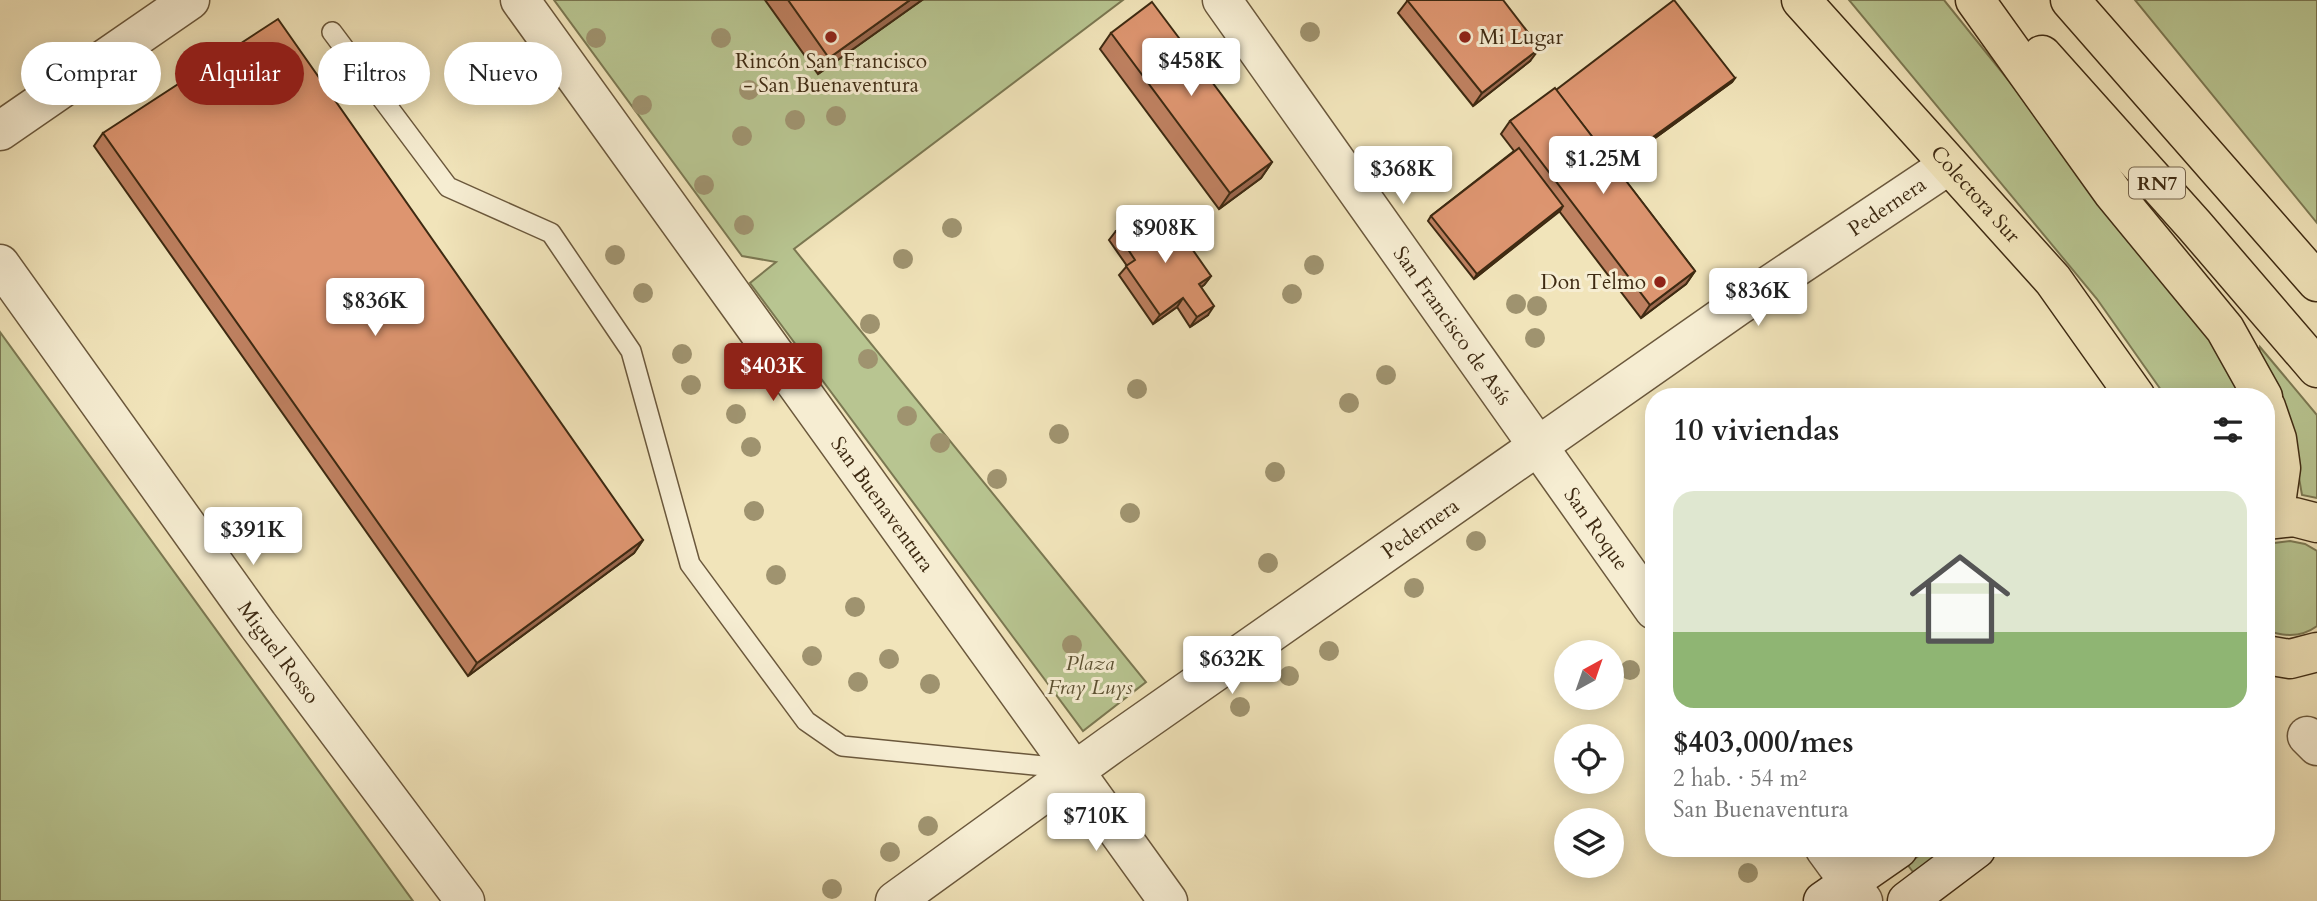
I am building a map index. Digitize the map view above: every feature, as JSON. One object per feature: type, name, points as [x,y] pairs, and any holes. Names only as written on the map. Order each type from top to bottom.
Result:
[{"type":"main road","name":"Colectora Sur","points":[[1801,0],[2053,279],[2130,388]]},
{"type":"main road","points":[[1975,0],[2113,193],[2225,329],[2258,388]]},
{"type":"main road","name":"RN7","points":[[1996,0],[2317,368]]},
{"type":"main road","name":"RN7","points":[[2070,0],[2317,282]]},
{"type":"main road","points":[[2275,433],[2281,468],[2275,496]]},
{"type":"main road","points":[[2275,519],[2294,517],[2317,523]]},
{"type":"street","points":[[0,131],[190,0]]},
{"type":"street","name":"San Buenaventura","points":[[520,0],[1168,901]]},
{"type":"street","name":"San Francisco de Asís","points":[[1222,0],[1536,447]]},
{"type":"street","name":"Pedernera","points":[[895,901],[1075,769],[1536,447],[1738,306],[1949,165]]},
{"type":"street","name":"Miguel Rosso","points":[[0,264],[258,625],[465,901]]},
{"type":"street","name":"San Roque","points":[[1536,447],[1645,598]]},
{"type":"street","points":[[1828,857],[1845,895],[1889,857]]},
{"type":"street","points":[[1907,901],[1965,857]]},
{"type":"lane","points":[[332,32],[448,187],[551,233],[631,351],[690,564],[806,721],[842,746],[1075,769]]},
{"type":"green space","name":"Rincón San Francisco - San Buenaventura","points":[[554,0],[1123,0],[794,249],[1146,682],[1083,731],[750,283],[776,262],[742,256]]},
{"type":"green space","points":[[1849,0],[1944,0],[2184,299],[2246,388],[2160,388],[2097,299]]},
{"type":"green space","points":[[2135,0],[2317,0],[2317,223]]},
{"type":"green space","points":[[0,332],[413,901],[0,901]]},
{"type":"green space","points":[[2260,347],[2317,415],[2317,498],[2302,495],[2294,449],[2275,403],[2275,388],[2269,388],[2258,362]]},
{"type":"green space","points":[[2290,541],[2305,544],[2317,551],[2317,626],[2305,633],[2275,633],[2275,543]]},
{"type":"green space","points":[[1917,857],[1936,857],[1913,872],[1907,864]]},
{"type":"building","name":"Rincón San Francisco - San Buenaventura","points":[[788,0],[910,0],[829,58]]},
{"type":"building","name":"Mi Lugar","points":[[1407,0],[1503,0],[1540,48],[1482,93]]},
{"type":"building","points":[[1674,0],[1735,78],[1614,165],[1556,90]]},
{"type":"building","points":[[1152,2],[1272,162],[1230,193],[1111,33]]},
{"type":"building","points":[[278,19],[294,42],[243,42]]},
{"type":"building","points":[[304,56],[318,76],[318,105],[338,105],[643,540],[477,663],[103,133],[146,105],[161,105],[161,95],[175,86],[175,105],[304,105]]},
{"type":"building","points":[[1555,88],[1695,271],[1650,305],[1510,121]]},
{"type":"building","points":[[1519,148],[1563,206],[1477,274],[1431,216]]},
{"type":"building","points":[[1148,209],[1163,230],[1174,223],[1211,276],[1199,284],[1214,306],[1197,317],[1183,298],[1160,315],[1126,266],[1135,260],[1116,231]]},
{"type":"place","name":"Rincón San Francisco - San Buenaventura","points":[[831,37]]},
{"type":"place","name":"Mi Lugar","points":[[1465,37]]},
{"type":"place","name":"Don Telmo","points":[[1660,282]]},
{"type":"park label","name":"Plaza Fray Luys","points":[[1090,675]]}]
